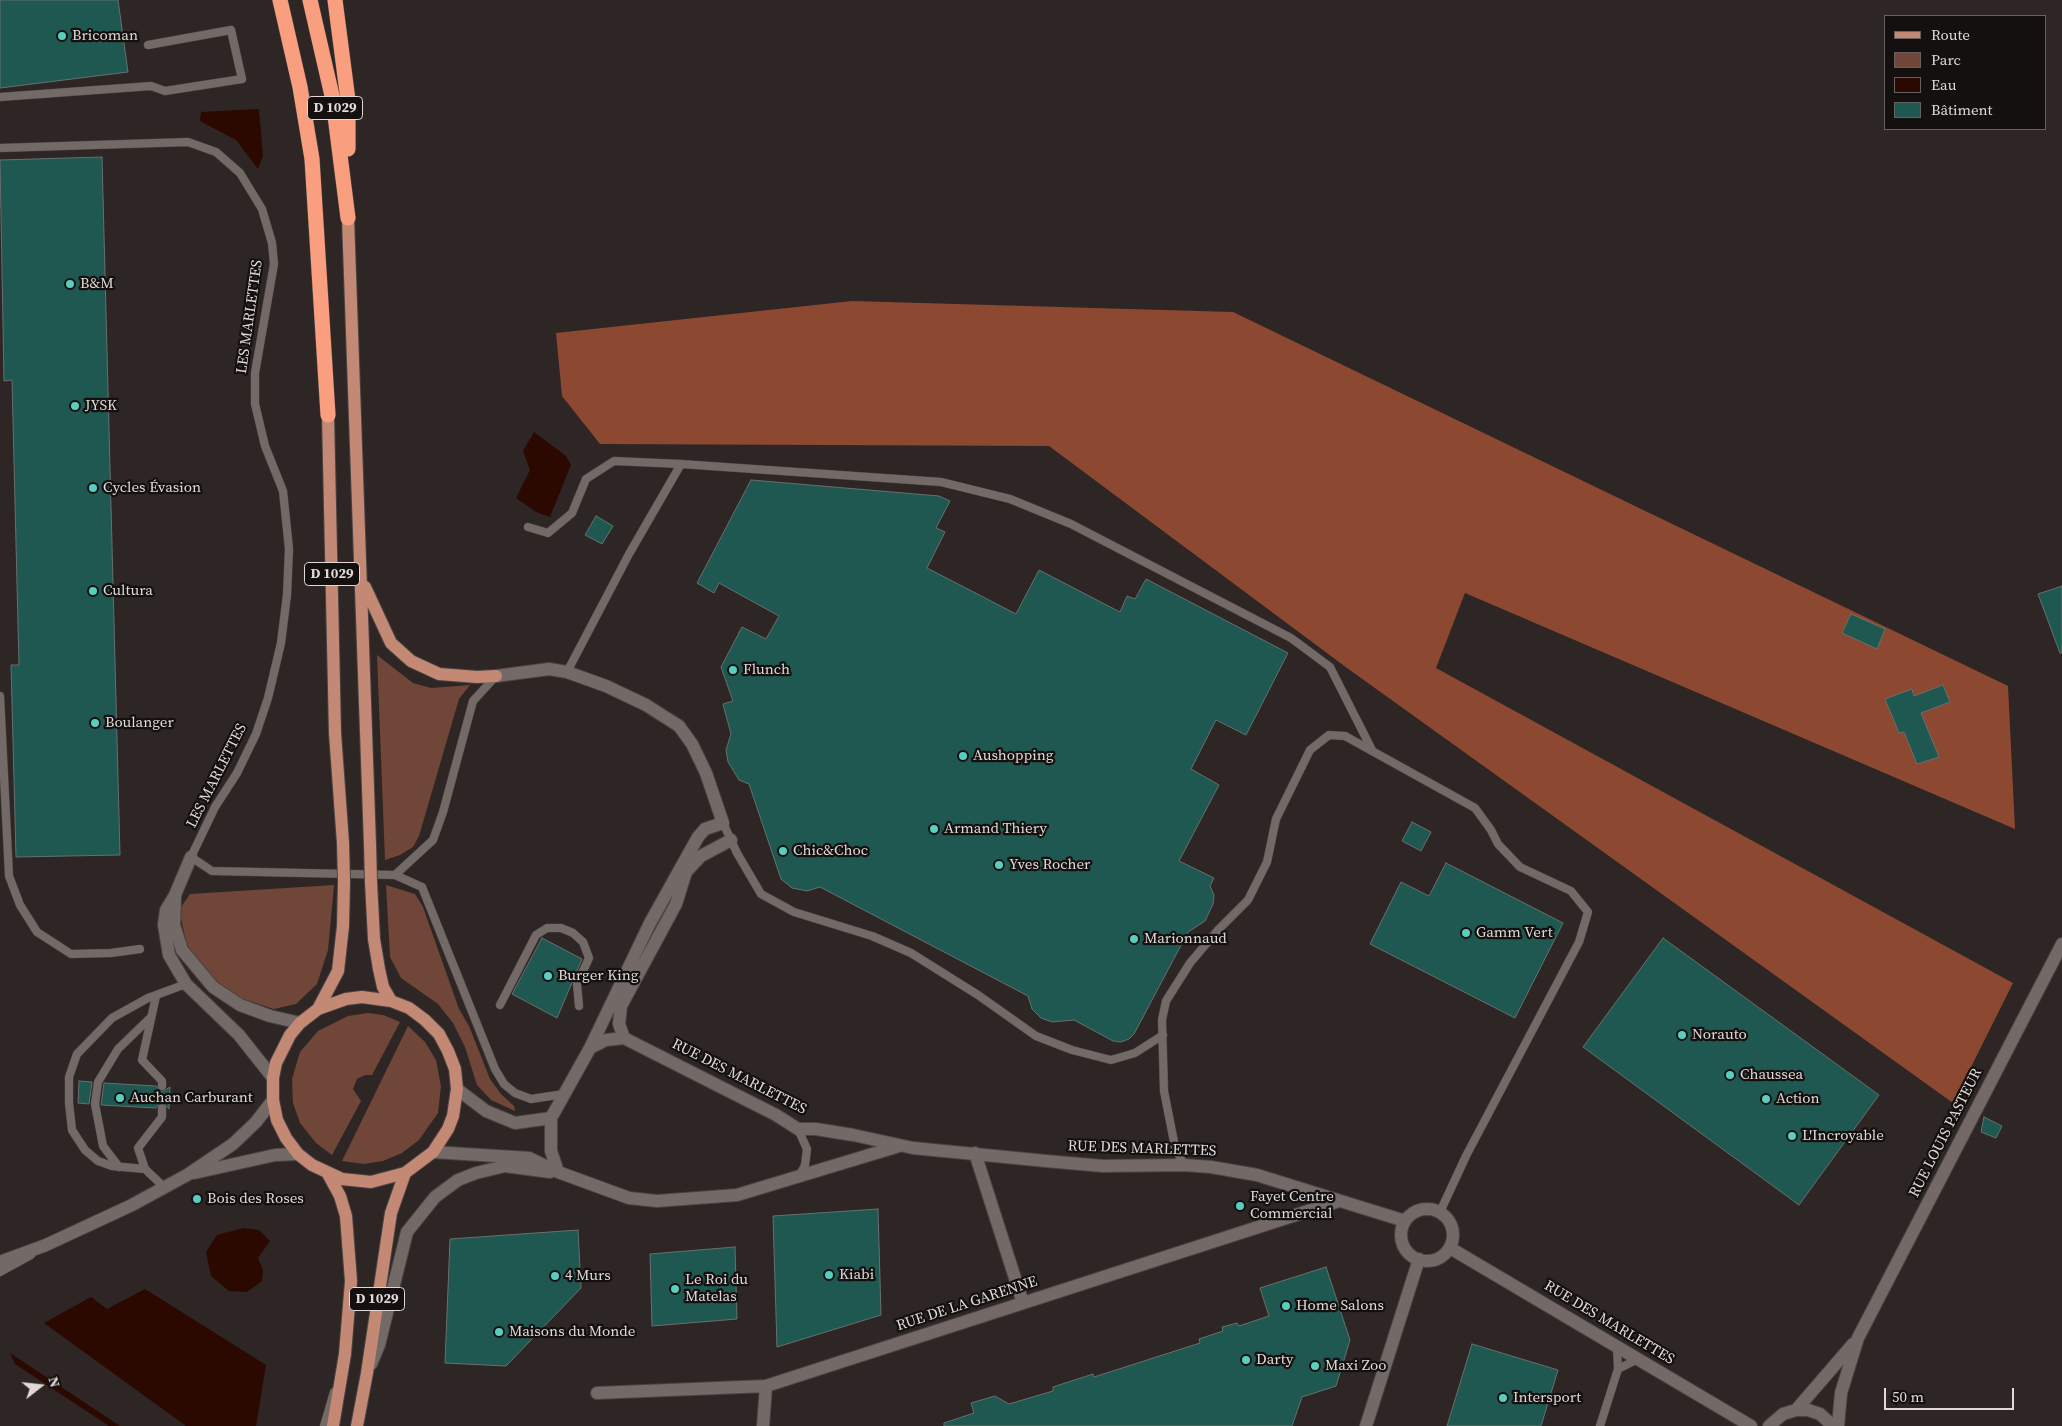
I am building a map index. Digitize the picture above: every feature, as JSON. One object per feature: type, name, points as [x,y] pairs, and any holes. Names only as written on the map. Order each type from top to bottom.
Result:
[{"type":"highway","name":"D 1029","points":[[280,0],[300,87],[312,160],[328,415]]},
{"type":"highway","name":"D 1029","points":[[310,0],[333,100],[348,218]]},
{"type":"highway","points":[[335,0],[348,100],[348,218]]},
{"type":"main road","points":[[348,218],[361,578],[391,643],[411,661],[438,674],[477,677],[496,676]]},
{"type":"main road","name":"D 1029","points":[[318,1009],[338,972],[343,926],[344,882],[335,733],[328,415]]},
{"type":"main road","name":"D 1029","points":[[361,578],[374,939],[383,987],[391,1001]]},
{"type":"main road","points":[[346,998],[376,998],[391,1001],[409,1008],[425,1020],[438,1034],[448,1051],[455,1069],[457,1089],[453,1116],[448,1129],[433,1152],[405,1174],[371,1182],[349,1180],[328,1174],[298,1154],[286,1138],[277,1120],[273,1100],[273,1078],[282,1048],[300,1023],[318,1009],[346,998]]},
{"type":"main road","name":"D 1029","points":[[328,1174],[340,1196],[346,1216],[350,1247],[351,1281],[345,1354],[333,1426]]},
{"type":"main road","name":"D 1029","points":[[357,1426],[367,1373],[391,1213],[405,1174]]},
{"type":"street","points":[[496,676],[549,668],[567,672],[606,686],[646,705],[679,726],[692,744],[706,772],[723,823],[705,829],[698,837],[650,923],[590,1048],[551,1118],[551,1151],[558,1172]]},
{"type":"street","points":[[590,1048],[606,1040],[624,1038],[619,1024],[621,1006],[676,904],[686,872],[701,856],[731,840]]},
{"type":"street","points":[[191,857],[175,895],[166,910],[166,940],[169,955],[186,984],[239,1035],[273,1078]]},
{"type":"street","points":[[175,895],[174,925],[182,950],[214,987],[228,998],[258,1012],[300,1023]]},
{"type":"street","name":"RUE LOUIS PASTEUR","points":[[1838,1426],[1841,1393],[1858,1338],[2062,944]]},
{"type":"street","name":"RUE DES MARLETTES","points":[[624,1038],[776,1115],[798,1129],[816,1129],[853,1135],[901,1146],[1089,1165],[1184,1165],[1258,1175],[1405,1221]]},
{"type":"street","points":[[457,1089],[486,1111],[515,1123],[551,1118]]},
{"type":"street","points":[[0,1262],[46,1245],[187,1175],[233,1144],[256,1122],[273,1100]]},
{"type":"street","name":"RUE DES MARLETTES","points":[[558,1172],[630,1198],[657,1201],[737,1195],[901,1146]]},
{"type":"street","points":[[433,1152],[529,1158],[558,1172]]},
{"type":"street","points":[[975,1153],[1023,1303]]},
{"type":"street","points":[[187,1175],[275,1155],[298,1154]]},
{"type":"street","points":[[367,1373],[379,1345],[407,1232],[435,1196],[458,1180],[476,1173],[505,1166],[558,1172]]},
{"type":"street","name":"RUE DE LA GARENNE","points":[[597,1393],[766,1386],[1339,1201]]},
{"type":"street","points":[[1425,1208],[1440,1212],[1447,1217],[1454,1232],[1450,1248],[1437,1259],[1418,1259],[1411,1255],[1401,1239],[1405,1221],[1417,1210],[1425,1208]]},
{"type":"street","name":"RUE DES MARLETTES","points":[[1450,1248],[1751,1426]]},
{"type":"street","points":[[1366,1426],[1418,1259]]},
{"type":"street","name":"RUE LOUIS PASTEUR","points":[[1796,1410],[1858,1338]]},
{"type":"street","points":[[763,1426],[766,1386]]},
{"type":"street","points":[[1769,1426],[1783,1414],[1796,1410],[1808,1410],[1820,1414],[1833,1426]]},
{"type":"lane","points":[[0,97],[151,86],[166,91],[242,79],[231,30],[148,44]]},
{"type":"lane","name":"LES MARLETTES","points":[[0,148],[188,142],[216,152],[240,173],[262,209],[273,248],[274,264],[255,373],[254,404],[265,446],[283,491],[289,549],[289,582],[285,612],[268,698],[256,734],[191,857]]},
{"type":"lane","points":[[528,527],[548,533],[572,513],[586,479],[614,461],[941,482],[1010,499],[1071,524],[1291,638],[1330,667],[1372,750]]},
{"type":"lane","points":[[567,672],[629,554],[681,464]]},
{"type":"lane","points":[[395,875],[433,840],[444,812],[473,701],[496,676]]},
{"type":"lane","points":[[0,696],[9,876],[20,905],[37,932],[71,954],[110,953],[140,949]]},
{"type":"lane","points":[[1184,1165],[1175,1147],[1164,1090],[1162,1020],[1166,1001],[1190,963],[1218,930],[1248,900],[1267,862],[1276,818],[1310,750],[1329,735],[1344,736],[1474,808],[1491,830],[1498,844],[1520,867],[1572,891],[1588,912],[1579,942],[1466,1156],[1440,1212]]},
{"type":"lane","points":[[723,823],[761,894],[794,912],[872,936],[911,953],[978,995],[1036,1036],[1072,1050],[1111,1060],[1135,1052],[1163,1035]]},
{"type":"lane","points":[[191,857],[212,871],[395,875],[422,887],[495,1069],[504,1084],[515,1093],[531,1099],[564,1094]]},
{"type":"lane","points":[[500,1005],[536,934],[547,928],[561,928],[573,933],[583,942],[590,958],[577,984],[579,1006]]},
{"type":"lane","points":[[145,1169],[119,1167],[98,1161],[85,1150],[72,1130],[68,1103],[69,1077],[77,1054],[112,1018],[148,998],[186,984]]},
{"type":"lane","points":[[156,996],[142,1060],[162,1081],[162,1086]]},
{"type":"lane","points":[[119,1167],[103,1146],[95,1104],[98,1082],[118,1049],[151,1018]]},
{"type":"lane","points":[[162,1108],[162,1117],[138,1148],[145,1169],[164,1187]]},
{"type":"lane","points":[[798,1129],[807,1149],[804,1165],[799,1177]]},
{"type":"lane","points":[[0,1272],[18,1264],[46,1245]]},
{"type":"lane","points":[[1600,1426],[1618,1369],[1617,1347]]},
{"type":"lane","points":[[324,1426],[345,1354]]},
{"type":"lane","points":[[1618,1369],[1638,1359]]},
{"type":"green space","points":[[377,655],[413,683],[431,688],[470,685],[459,699],[419,836],[413,847],[400,855],[385,860]]},
{"type":"green space","points":[[334,885],[328,950],[317,984],[296,1004],[274,1009],[240,998],[205,973],[189,954],[179,910],[190,894]]},
{"type":"green space","points":[[386,885],[415,894],[423,907],[459,1009],[469,1026],[490,1079],[501,1094],[514,1106],[515,1111],[491,1100],[477,1085],[465,1047],[453,1023],[438,1004],[401,978],[390,957]]},
{"type":"green space","points":[[368,1013],[383,1015],[400,1022],[372,1075],[365,1075],[357,1079],[353,1089],[361,1101],[332,1155],[316,1143],[300,1123],[293,1103],[292,1079],[300,1052],[318,1031],[348,1016]]},
{"type":"green space","points":[[408,1026],[425,1042],[436,1060],[441,1086],[438,1113],[419,1140],[402,1153],[383,1161],[364,1164],[342,1161]]},
{"type":"shaded area","points":[[852,301],[1233,312],[2008,686],[2015,829],[1465,593],[1436,668],[2013,983],[1953,1103],[1347,668],[1049,446],[600,444],[562,396],[556,333]]},
{"type":"water","points":[[259,109],[263,156],[258,169],[236,140],[200,121],[201,112]]},
{"type":"water","points":[[534,432],[566,456],[571,465],[550,517],[536,512],[516,498],[530,470],[523,451]]},
{"type":"water","points":[[243,1228],[259,1230],[270,1241],[258,1258],[263,1270],[262,1281],[247,1292],[229,1291],[211,1276],[206,1252],[217,1235]]},
{"type":"water","points":[[145,1289],[266,1365],[256,1426],[186,1426],[44,1323],[91,1297],[107,1309]]},
{"type":"water","points":[[10,1353],[120,1426],[109,1426],[15,1364]]},
{"type":"building","name":"Bricoman","points":[[0,0],[118,0],[128,72],[0,88]]},
{"type":"building","points":[[102,157],[120,855],[16,857],[11,665],[19,665],[12,380],[4,381],[0,160]]},
{"type":"building","name":"Aushopping","points":[[751,480],[939,496],[950,501],[936,528],[945,532],[927,568],[1016,614],[1039,570],[1120,612],[1127,596],[1135,599],[1146,579],[1288,653],[1246,735],[1216,720],[1191,769],[1219,785],[1179,861],[1214,878],[1210,886],[1214,895],[1213,904],[1205,921],[1188,932],[1134,1034],[1129,1039],[1121,1042],[1113,1041],[1074,1020],[1052,1022],[1041,1018],[1032,1009],[1028,996],[820,887],[807,891],[792,888],[781,879],[749,784],[739,780],[728,762],[726,750],[731,734],[723,704],[733,701],[721,667],[742,627],[766,639],[779,616],[719,583],[714,593],[697,583]]},
{"type":"building","points":[[596,516],[613,526],[602,544],[585,535]]},
{"type":"building","points":[[2062,586],[2062,653],[2060,653],[2038,594]]},
{"type":"building","points":[[1851,614],[1885,629],[1877,649],[1842,633]]},
{"type":"building","points":[[1943,685],[1950,702],[1921,713],[1939,757],[1917,764],[1904,732],[1899,733],[1885,699],[1912,689],[1914,696]]},
{"type":"building","points":[[1412,822],[1431,832],[1421,851],[1402,841]]},
{"type":"building","name":"Gamm Vert","points":[[1446,863],[1563,923],[1515,1018],[1370,944],[1401,882],[1429,896]]},
{"type":"building","points":[[542,938],[582,959],[557,1018],[512,994]]},
{"type":"building","points":[[1663,938],[1879,1095],[1799,1205],[1583,1047]]},
{"type":"building","points":[[79,1081],[92,1082],[89,1104],[78,1103]]},
{"type":"building","points":[[104,1083],[156,1086],[162,1092],[170,1087],[169,1109],[162,1102],[156,1108],[101,1105]]},
{"type":"building","points":[[1984,1117],[2002,1126],[1996,1138],[1981,1132]]},
{"type":"building","points":[[878,1209],[881,1315],[777,1347],[773,1216]]},
{"type":"building","points":[[578,1230],[581,1288],[506,1366],[445,1363],[450,1239]]},
{"type":"building","points":[[735,1247],[737,1319],[652,1326],[650,1254]]},
{"type":"building","points":[[1326,1267],[1350,1340],[1336,1386],[1302,1397],[1292,1426],[944,1426],[944,1423],[974,1413],[971,1403],[995,1396],[1009,1404],[1053,1391],[1053,1387],[1093,1374],[1094,1377],[1200,1343],[1199,1339],[1223,1331],[1222,1327],[1237,1323],[1239,1326],[1269,1316],[1260,1288]]},
{"type":"building","name":"Intersport","points":[[1472,1344],[1558,1370],[1541,1426],[1447,1426]]},
{"type":"place","name":"Bricoman","points":[[62,36]]},
{"type":"place","name":"B&M","points":[[70,284]]},
{"type":"place","name":"JYSK","points":[[75,406]]},
{"type":"place","name":"Cycles Évasion","points":[[93,488]]},
{"type":"place","name":"Cultura","points":[[93,591]]},
{"type":"place","name":"Flunch","points":[[733,670]]},
{"type":"place","name":"Boulanger","points":[[95,723]]},
{"type":"place","name":"Aushopping","points":[[963,756]]},
{"type":"place","name":"Armand Thiery","points":[[934,829]]},
{"type":"place","name":"Chic&Choc","points":[[783,851]]},
{"type":"place","name":"Yves Rocher","points":[[999,865]]},
{"type":"place","name":"Gamm Vert","points":[[1466,933]]},
{"type":"place","name":"Marionnaud","points":[[1134,939]]},
{"type":"place","name":"Burger King","points":[[548,976]]},
{"type":"place","name":"Norauto","points":[[1682,1035]]},
{"type":"place","name":"Chaussea","points":[[1730,1075]]},
{"type":"place","name":"Auchan Carburant","points":[[120,1098]]},
{"type":"place","name":"Action","points":[[1766,1099]]},
{"type":"place","name":"L'Incroyable","points":[[1792,1136]]},
{"type":"place","name":"Bois des Roses","points":[[197,1199]]},
{"type":"place","name":"Fayet Centre Commercial","points":[[1240,1206]]},
{"type":"place","name":"Kiabi","points":[[829,1275]]},
{"type":"place","name":"4 Murs","points":[[555,1276]]},
{"type":"place","name":"Le Roi du Matelas","points":[[675,1289]]},
{"type":"place","name":"Home Salons","points":[[1286,1306]]},
{"type":"place","name":"Maisons du Monde","points":[[499,1332]]},
{"type":"place","name":"Darty","points":[[1246,1360]]},
{"type":"place","name":"Maxi Zoo","points":[[1315,1366]]},
{"type":"place","name":"Intersport","points":[[1503,1398]]}]
